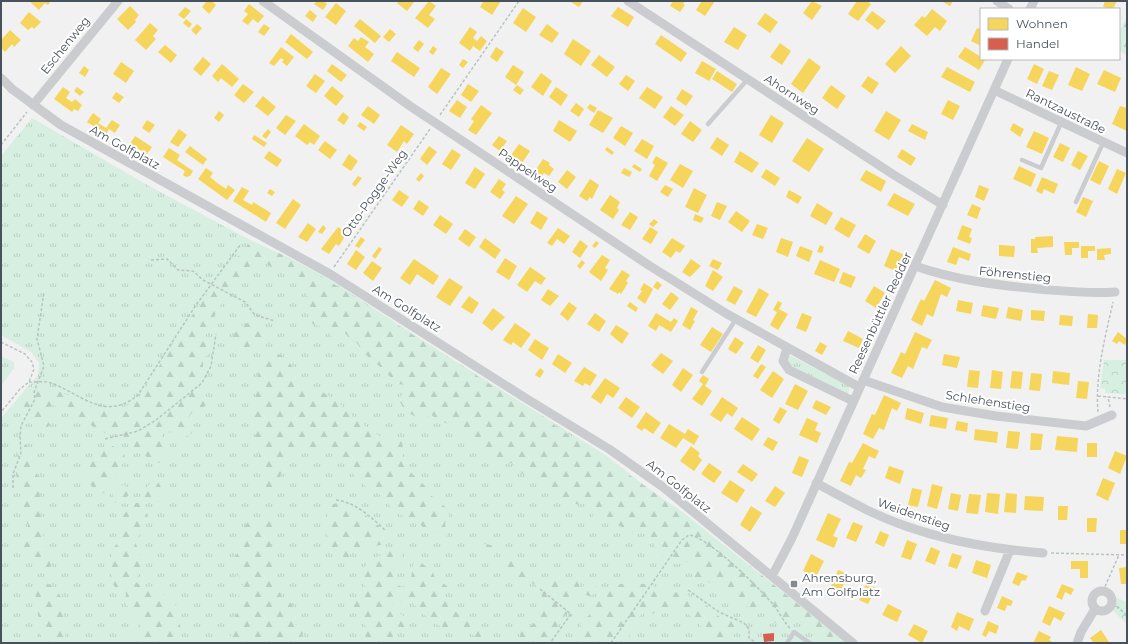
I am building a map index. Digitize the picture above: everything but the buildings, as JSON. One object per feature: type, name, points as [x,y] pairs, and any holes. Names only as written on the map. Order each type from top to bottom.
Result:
[{"type":"street","name":"Eschenweg","points":[[33,105],[118,1]]},
{"type":"street","name":"Pappelweg","points":[[263,1],[435,123],[628,252],[736,319],[787,348],[861,383]]},
{"type":"street","name":"Ahornweg","points":[[628,1],[894,175],[943,205]]},
{"type":"street","points":[[997,1],[1008,8]]},
{"type":"street","name":"Reesenbüttler Redder","points":[[772,576],[792,538],[1008,60]]},
{"type":"street","name":"Am Golfplatz","points":[[1,78],[12,89],[61,125],[330,274],[527,399],[609,449],[663,487],[853,643]]},
{"type":"street","name":"Rantzaustraße","points":[[994,90],[1103,143],[1127,153]]},
{"type":"street","name":"Föhrenstieg","points":[[915,266],[932,272],[983,284],[1094,294],[1115,292]]},
{"type":"street","points":[[787,348],[783,361],[789,370],[853,401]]},
{"type":"street","name":"Schlehenstieg","points":[[861,383],[942,407],[996,416],[1086,426],[1112,415]]},
{"type":"street","name":"Weidenstieg","points":[[816,483],[868,510],[925,533],[972,544],[1043,553]]},
{"type":"street","points":[[985,612],[1010,550]]},
{"type":"street","points":[[1103,591],[1111,595],[1112,605],[1104,611],[1095,609],[1092,603],[1093,596],[1096,593],[1103,591]]},
{"type":"street","points":[[1077,643],[1081,632],[1095,609]]},
{"type":"lane","points":[[708,124],[748,79]]},
{"type":"lane","points":[[1022,160],[1041,168],[1061,123]]},
{"type":"lane","points":[[1076,202],[1103,143]]},
{"type":"lane","points":[[702,372],[736,319]]},
{"type":"lane","points":[[787,643],[794,632],[810,643]]},
{"type":"path","name":"Otto-Pogge-Weg","points":[[330,274],[518,1]]},
{"type":"path","points":[[1,145],[33,105]]},
{"type":"path","points":[[29,382],[49,383],[90,403],[112,408],[129,403],[138,396],[196,305],[241,244]]},
{"type":"path","points":[[151,260],[168,260],[178,270],[193,270],[203,280],[245,302],[255,315],[275,321]]},
{"type":"path","points":[[13,488],[13,474],[21,453],[21,426],[35,399],[34,392],[44,366],[37,339],[44,292]]},
{"type":"path","points":[[1098,421],[1097,396],[1102,356],[1115,292]]},
{"type":"path","points":[[105,439],[121,436],[144,427],[180,402],[202,383],[211,366],[216,334]]},
{"type":"path","points":[[1,342],[25,354],[32,362],[34,369],[29,382],[20,389],[1,412]]},
{"type":"path","points":[[1097,396],[1127,399]]},
{"type":"path","points":[[1108,397],[1112,415]]},
{"type":"path","points":[[336,500],[342,501],[362,511],[385,530]]},
{"type":"path","points":[[611,643],[682,540],[690,535],[721,554],[754,583],[794,632]]},
{"type":"path","points":[[1043,553],[1127,555]]},
{"type":"path","points":[[1103,591],[1119,555]]},
{"type":"path","points":[[540,589],[571,614],[550,643]]},
{"type":"path","points":[[688,590],[718,612],[744,623],[748,629],[749,638],[755,641]]},
{"type":"path","points":[[1112,605],[1118,607],[1127,616]]},
{"type":"green space","points":[[1127,16],[1127,55],[1120,52],[1120,31]]},
{"type":"green space","points":[[32,118],[149,186],[252,241],[327,278],[444,354],[607,456],[845,643],[1,643],[1,418],[38,375],[39,363],[31,352],[1,335],[1,156]]},
{"type":"green space","points":[[252,241],[290,258],[315,272],[605,458],[685,514],[847,643],[827,643],[794,618],[785,627],[775,623],[767,611],[745,606],[707,581],[693,579],[692,574],[695,564],[691,560],[676,564],[669,562],[660,553],[648,534],[635,533],[620,526],[614,525],[609,520],[593,517],[592,509],[586,503],[573,504],[564,502],[545,491],[541,481],[525,476],[511,463],[495,458],[480,448],[468,437],[446,423],[438,422],[432,415],[420,419],[405,411],[399,400],[408,390],[405,385],[398,384],[391,378],[364,353],[356,342],[350,339],[344,332],[333,338],[324,328],[311,323],[308,316],[312,310],[308,305],[309,298],[286,266],[279,270],[258,260],[241,277],[225,298],[203,338],[214,349],[203,359],[203,378],[199,387],[210,401],[201,410],[193,411],[187,420],[194,428],[191,434],[180,439],[173,432],[164,433],[159,440],[163,445],[165,458],[159,463],[151,463],[145,455],[143,449],[132,448],[121,433],[109,435],[88,423],[82,422],[54,405],[48,407],[44,415],[50,425],[43,430],[32,424],[26,416],[24,405],[23,392],[27,387],[51,388],[89,406],[99,409],[117,409],[137,402],[176,339],[204,298],[235,259]]},
{"type":"green space","points":[[255,321],[271,329],[269,341],[263,348],[245,348],[238,352],[231,350],[232,339],[237,330],[244,324]]},
{"type":"green space","points":[[269,352],[278,354],[288,361],[295,372],[293,378],[295,383],[301,388],[321,391],[339,403],[355,419],[387,441],[401,440],[404,451],[402,457],[403,465],[425,486],[428,493],[448,509],[449,516],[445,523],[447,537],[423,527],[415,520],[404,517],[392,509],[384,497],[357,481],[346,461],[322,448],[308,448],[292,454],[283,467],[276,488],[276,497],[272,500],[266,488],[252,421],[259,369],[263,358]]},
{"type":"green space","points":[[789,355],[850,386],[848,394],[787,365],[787,356]]},
{"type":"green space","points":[[1,356],[14,362],[14,368],[1,386]]},
{"type":"green space","points":[[1104,360],[1127,360],[1127,394],[1105,393],[1105,389],[1100,388]]},
{"type":"green space","points":[[20,443],[27,445],[39,480],[41,526],[51,565],[45,572],[41,573],[34,561],[25,555],[23,548],[27,541],[28,525],[24,516],[24,493],[16,474],[19,461],[15,447]]},
{"type":"green space","points":[[106,446],[113,446],[124,453],[125,459],[116,473],[116,477],[112,484],[108,486],[106,491],[97,498],[91,485],[87,482],[86,472],[90,462]]},
{"type":"green space","points":[[157,480],[166,496],[162,501],[156,502],[150,500],[147,503],[141,498],[149,485],[153,481]]},
{"type":"green space","points":[[123,485],[129,489],[130,495],[115,503],[112,492],[119,486]]},
{"type":"green space","points":[[342,502],[374,521],[383,532],[386,539],[381,545],[353,549],[347,560],[342,562],[332,548],[326,534],[325,519],[333,504]]},
{"type":"green space","points":[[135,503],[139,503],[148,515],[141,533],[135,541],[140,555],[141,568],[135,581],[142,587],[160,588],[163,590],[164,596],[166,596],[179,609],[179,624],[183,631],[177,643],[152,643],[148,638],[143,643],[134,643],[130,636],[131,631],[136,630],[139,626],[138,621],[128,612],[129,608],[125,603],[126,591],[115,588],[113,582],[111,573],[111,551],[120,538],[119,522],[130,506]]},
{"type":"green space","points":[[251,519],[262,521],[268,519],[275,525],[270,550],[275,555],[276,567],[270,567],[269,579],[278,589],[281,596],[292,604],[292,621],[303,632],[301,638],[304,643],[230,643],[229,639],[236,626],[233,621],[237,613],[236,603],[243,584],[237,574],[239,563],[236,556],[241,543],[240,537],[242,529]]},
{"type":"green space","points":[[477,543],[497,547],[497,552],[492,558],[486,556],[485,550],[480,549]]},
{"type":"green space","points":[[392,548],[397,549],[402,554],[400,562],[393,575],[395,584],[402,587],[410,583],[414,562],[419,561],[433,572],[435,578],[447,586],[444,595],[452,611],[466,617],[478,629],[484,636],[482,642],[472,634],[463,634],[451,627],[445,627],[433,622],[407,599],[400,602],[391,596],[390,601],[394,607],[409,620],[409,627],[402,632],[396,632],[392,638],[393,643],[371,643],[365,636],[367,629],[362,619],[353,608],[356,598],[365,586],[360,573],[369,562]]},
{"type":"green space","points":[[510,557],[523,564],[526,571],[535,577],[553,581],[567,577],[571,580],[577,580],[579,586],[572,597],[575,602],[573,608],[563,618],[554,631],[539,643],[518,643],[522,629],[534,624],[539,618],[544,600],[538,588],[533,583],[514,580],[499,568],[499,562]]},
{"type":"green space","points":[[592,580],[598,589],[596,593],[589,596],[586,595],[582,588],[586,582]]},
{"type":"green space","points":[[648,581],[660,591],[668,589],[680,595],[683,593],[706,604],[711,611],[723,619],[735,620],[745,625],[744,629],[729,637],[710,641],[703,636],[700,624],[688,614],[676,610],[673,612],[659,608],[653,614],[643,613],[637,619],[632,626],[630,643],[572,643],[580,632],[581,622],[592,613],[601,596],[604,594],[611,582],[617,585],[629,582],[644,584]]},
{"type":"green space","points":[[47,583],[59,594],[64,604],[65,636],[68,643],[40,643],[39,620],[35,593],[42,584]]},
{"type":"green space","points":[[1117,598],[1127,602],[1127,624],[1113,611]]},
{"type":"place","name":"Ahrensburg, Am Golfplatz","points":[[794,584]]}]
